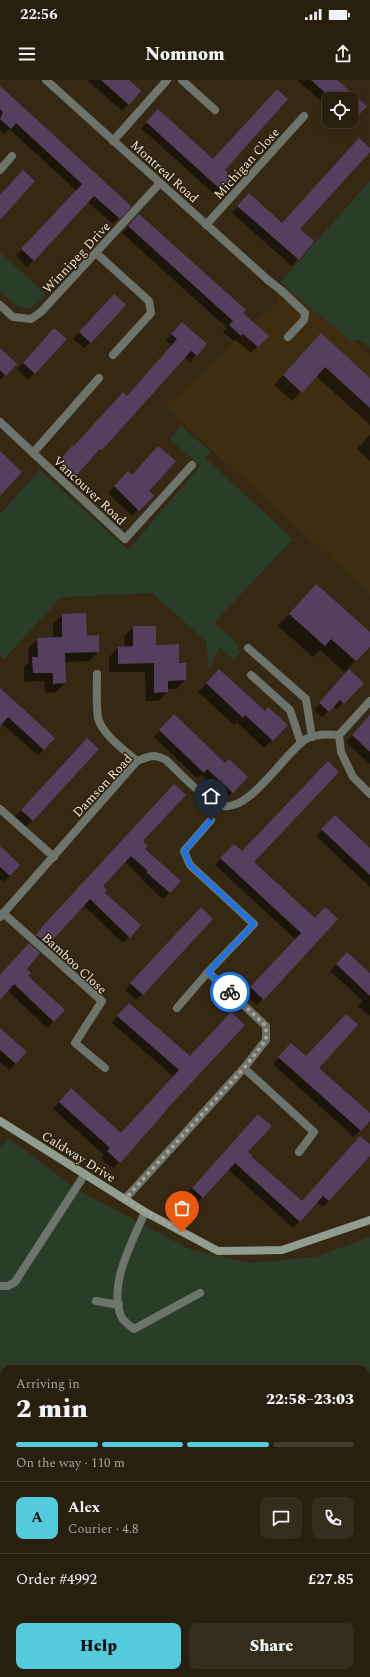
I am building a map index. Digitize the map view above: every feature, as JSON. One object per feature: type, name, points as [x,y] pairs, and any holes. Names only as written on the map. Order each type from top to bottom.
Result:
[{"type":"street","name":"Montreal Road","points":[[46,80],[305,313],[304,320],[288,337]]},
{"type":"street","points":[[113,141],[167,80]]},
{"type":"street","points":[[182,80],[215,110]]},
{"type":"street","name":"Michigan Close","points":[[206,225],[304,116]]},
{"type":"street","points":[[0,170],[12,156]]},
{"type":"street","name":"Winnipeg Drive","points":[[0,305],[13,317],[31,319],[41,312],[160,183]]},
{"type":"street","points":[[96,253],[149,301],[152,313],[112,355]]},
{"type":"street","points":[[33,453],[99,378]]},
{"type":"street","name":"Vancouver Road","points":[[0,422],[125,539],[192,465]]},
{"type":"street","points":[[248,648],[306,699],[312,737]]},
{"type":"street","points":[[97,674],[98,718],[103,728],[120,747],[137,761]]},
{"type":"street","points":[[251,674],[290,710],[301,743]]},
{"type":"street","points":[[370,702],[339,735],[341,752],[353,777],[370,794]]},
{"type":"street","name":"Damson Road","points":[[2,915],[137,761],[153,755],[160,756],[202,792],[222,806],[231,806],[241,803],[262,785],[306,739],[328,734],[339,735]]},
{"type":"street","points":[[0,809],[54,857]]},
{"type":"street","points":[[177,1008],[208,972],[254,924],[190,865],[184,851],[211,820]]},
{"type":"street","name":"Bamboo Close","points":[[2,915],[102,1001],[75,1043],[106,1068]]},
{"type":"street","points":[[125,1199],[244,1068],[266,1040],[266,1026],[208,972]]},
{"type":"street","points":[[244,1068],[314,1132],[299,1152]]},
{"type":"street","name":"Caldway Drive","points":[[0,1121],[145,1212],[218,1251],[282,1250],[370,1220]]},
{"type":"street","points":[[0,1286],[8,1286],[16,1282],[85,1174]]},
{"type":"street","points":[[145,1212],[122,1267],[117,1292],[121,1317],[134,1329],[200,1293]]},
{"type":"street","points":[[96,1301],[119,1305]]},
{"type":"shaded area","points":[[274,284],[289,286],[333,321],[370,355],[370,594],[165,407],[278,302]]},
{"type":"green space","points":[[370,181],[370,348],[360,340],[352,342],[280,282]]},
{"type":"green space","points":[[0,253],[44,292],[45,296],[38,303],[27,308],[22,308],[17,306],[0,291]]},
{"type":"green space","points":[[181,426],[211,452],[205,458],[293,539],[215,621],[215,624],[236,642],[240,652],[234,660],[220,647],[209,668],[206,641],[152,593],[61,597],[4,659],[0,656],[0,514],[40,470],[128,550],[200,466],[170,439]]},
{"type":"green space","points":[[8,1138],[76,1189],[191,1250],[251,1263],[316,1257],[370,1237],[370,1365],[0,1365],[0,1147]]},
{"type":"building","points":[[101,80],[129,80],[141,91],[129,105]]},
{"type":"building","points":[[311,80],[337,80],[351,92],[324,92]]},
{"type":"building","points":[[0,86],[129,204],[131,207],[120,219],[94,196],[34,261],[21,249],[82,184],[16,123],[11,129],[0,119],[3,112],[0,109]]},
{"type":"building","points":[[277,89],[288,99],[225,170],[233,177],[221,190],[146,122],[158,109],[213,159]]},
{"type":"building","points":[[358,98],[367,106],[358,116]]},
{"type":"building","points":[[359,138],[370,148],[370,152],[300,229],[314,241],[299,260],[237,206],[249,193],[282,223]]},
{"type":"building","points":[[23,170],[35,181],[0,220],[0,195]]},
{"type":"building","points":[[139,214],[246,310],[243,313],[269,336],[258,347],[243,334],[241,336],[229,325],[233,321],[128,226]]},
{"type":"building","points":[[114,294],[126,305],[91,343],[79,332]]},
{"type":"building","points":[[182,322],[207,344],[197,356],[191,351],[102,450],[100,449],[75,477],[58,462],[123,392],[127,396],[177,339],[171,334]]},
{"type":"building","points":[[54,328],[67,339],[35,374],[23,363]]},
{"type":"building","points":[[321,333],[370,378],[370,408],[325,367],[302,393],[283,375]]},
{"type":"building","points":[[0,348],[17,364],[6,376],[0,370]]},
{"type":"building","points":[[158,446],[176,461],[149,491],[154,496],[139,511],[114,486],[128,471],[132,475]]},
{"type":"building","points":[[0,451],[22,472],[0,496]]},
{"type":"building","points":[[316,584],[370,632],[370,647],[356,661],[331,639],[325,646],[289,614]]},
{"type":"building","points":[[86,613],[87,636],[99,635],[99,652],[65,653],[66,683],[53,684],[53,673],[33,673],[32,657],[38,657],[37,638],[62,637],[62,614]]},
{"type":"building","points":[[133,626],[156,626],[156,645],[179,644],[179,663],[186,663],[186,680],[168,681],[168,692],[154,693],[154,663],[118,664],[118,647],[133,646]]},
{"type":"building","points":[[219,669],[265,711],[268,707],[288,725],[273,741],[245,715],[243,718],[206,683]]},
{"type":"building","points":[[349,669],[364,683],[344,704],[340,700],[329,712],[319,703]]},
{"type":"building","points":[[0,688],[55,738],[44,750],[8,717],[0,726]]},
{"type":"building","points":[[174,714],[225,763],[229,759],[248,777],[233,793],[207,769],[204,773],[159,730]]},
{"type":"building","points":[[370,715],[370,752],[352,735]]},
{"type":"building","points":[[87,738],[99,749],[33,821],[21,810]]},
{"type":"building","points":[[328,761],[339,772],[254,862],[315,918],[325,907],[338,919],[264,1000],[250,987],[301,933],[220,858],[234,844],[242,851]]},
{"type":"building","points":[[174,784],[186,795],[143,841],[148,846],[145,849],[181,881],[170,893],[146,872],[148,871],[131,856],[103,886],[107,890],[105,893],[141,925],[130,938],[90,899],[48,945],[36,935],[41,928]]},
{"type":"building","points":[[335,815],[370,848],[370,875],[321,829]]},
{"type":"building","points":[[0,846],[20,865],[10,876],[0,867]]},
{"type":"building","points":[[201,907],[213,919],[143,995],[130,983]]},
{"type":"building","points":[[29,943],[40,953],[27,969],[31,973],[28,976],[65,1010],[54,1022],[14,984],[0,1000],[0,975]]},
{"type":"building","points":[[347,952],[370,973],[370,996],[336,964]]},
{"type":"building","points":[[129,1003],[190,1056],[231,1012],[245,1025],[165,1111],[120,1163],[107,1151],[110,1148],[59,1102],[71,1088],[121,1133],[179,1070],[117,1016]]},
{"type":"building","points":[[346,1014],[358,1025],[319,1068],[370,1113],[370,1121],[361,1131],[278,1057],[291,1043],[306,1056]]},
{"type":"building","points":[[0,1028],[27,1052],[16,1064],[0,1050]]},
{"type":"building","points":[[258,1114],[272,1126],[248,1152],[302,1201],[360,1136],[370,1144],[370,1156],[329,1201],[323,1196],[300,1222],[235,1163],[203,1198],[192,1188]]},
{"type":"way so far","points":[[182,1232],[145,1212],[125,1199],[244,1068],[266,1040],[266,1026],[230,992]]},
{"type":"route","points":[[211,820],[184,851],[190,865],[254,924],[208,972],[230,992]]}]
